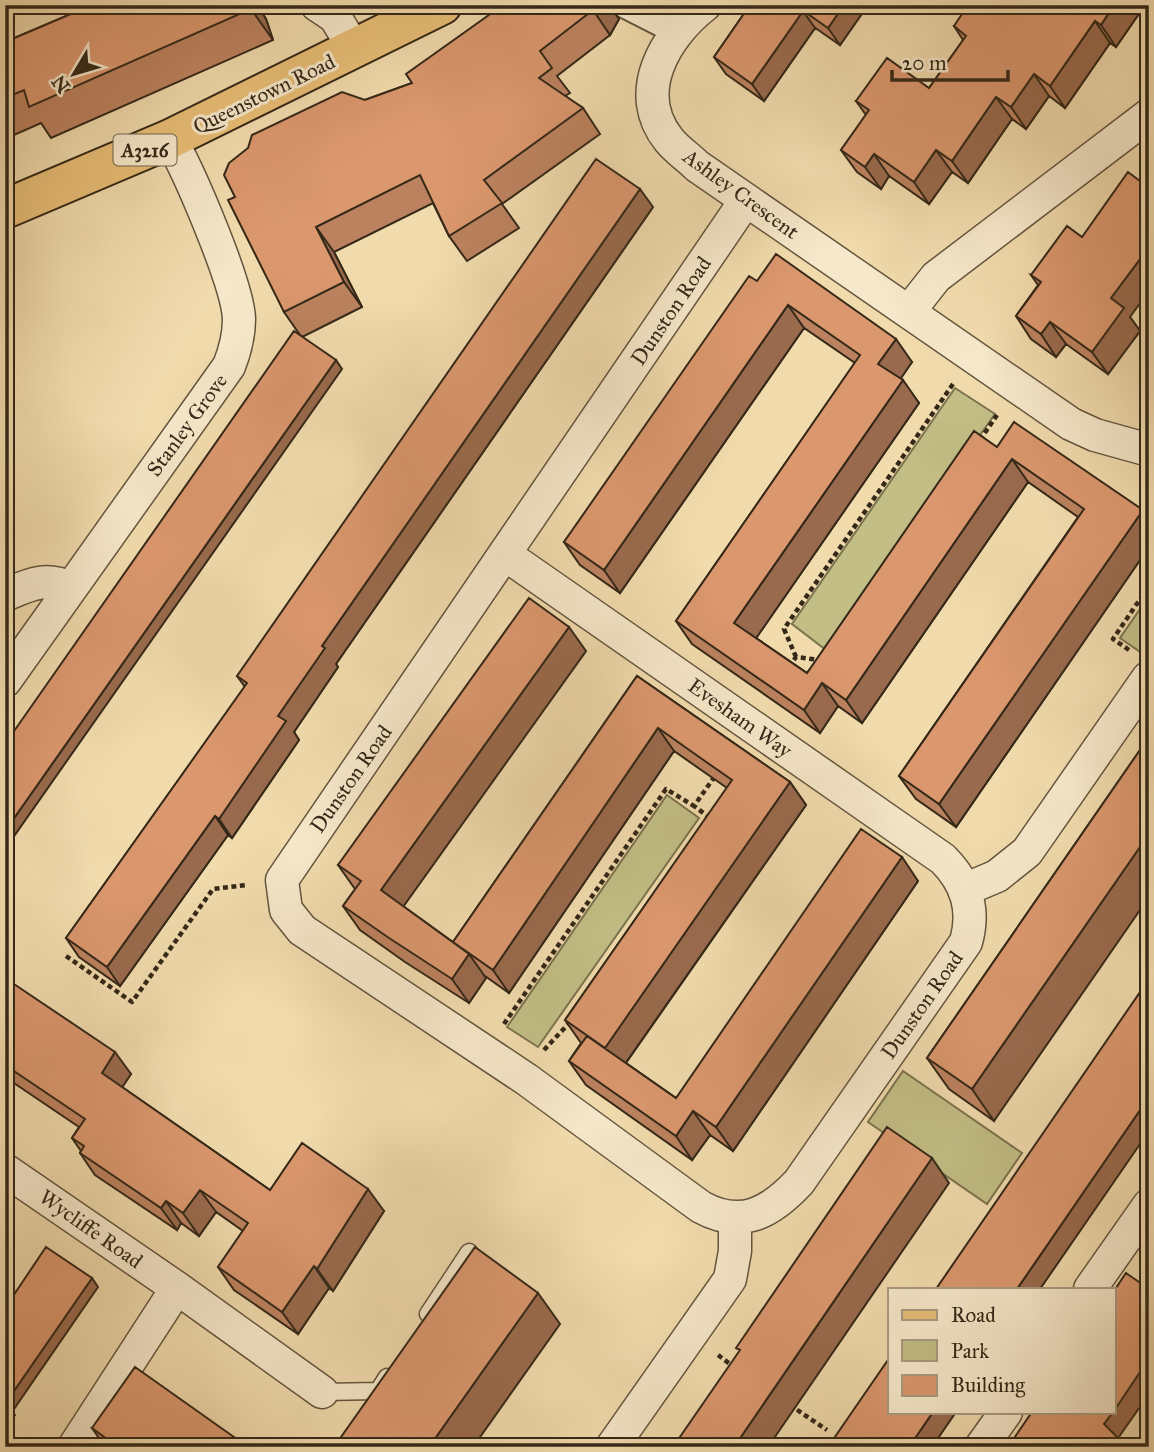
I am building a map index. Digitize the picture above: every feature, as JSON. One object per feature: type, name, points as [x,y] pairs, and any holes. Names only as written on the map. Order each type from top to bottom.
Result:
[{"type":"main road","name":"Queenstown Road","points":[[5,209],[170,139],[442,5]]},
{"type":"street","points":[[317,5],[335,17],[355,50]]},
{"type":"street","points":[[624,5],[675,31]]},
{"type":"street","name":"Ashley Crescent","points":[[705,5],[675,31],[654,76],[653,98],[658,121],[669,140],[697,166],[910,310],[1071,424],[1095,435],[1149,450]]},
{"type":"street","points":[[910,310],[936,277],[1149,115]]},
{"type":"street","name":"Stanley Grove","points":[[5,681],[229,366],[237,344],[239,317],[228,279],[185,165],[170,139]]},
{"type":"street","name":"Dunston Road","points":[[746,200],[282,880],[286,910],[302,930],[526,1079],[701,1207],[716,1216],[735,1217],[761,1214],[771,1208],[780,1202],[807,1171],[966,942],[972,921],[964,890]]},
{"type":"street","name":"Evesham Way","points":[[506,555],[943,859],[956,872],[964,890]]},
{"type":"street","points":[[5,595],[40,580],[55,581],[70,588]]},
{"type":"street","points":[[964,890],[997,876],[1027,852],[1140,665]]},
{"type":"street","name":"Wycliffe Road","points":[[5,1170],[322,1392]]},
{"type":"street","points":[[1091,1288],[1138,1243],[1149,1205]]},
{"type":"street","points":[[612,1447],[730,1279],[735,1251],[735,1217]]},
{"type":"street","points":[[74,1447],[177,1288]]},
{"type":"street","points":[[981,1447],[1005,1414]]},
{"type":"lane","points":[[416,1333],[469,1252]]},
{"type":"lane","points":[[322,1392],[378,1391],[393,1367]]},
{"type":"path","points":[[796,657],[784,629],[957,378]]},
{"type":"path","points":[[978,443],[1002,409]]},
{"type":"path","points":[[1140,665],[1113,639],[1149,586]]},
{"type":"path","points":[[796,657],[825,660]]},
{"type":"path","points":[[788,668],[796,657]]},
{"type":"path","points":[[694,806],[751,725]]},
{"type":"path","points":[[485,1053],[666,789],[714,821]]},
{"type":"path","points":[[66,956],[132,1002],[213,889],[282,880]]},
{"type":"path","points":[[526,1079],[541,1053],[576,1016]]},
{"type":"path","points":[[691,1335],[743,1373]]},
{"type":"path","points":[[785,1402],[827,1430]]},
{"type":"green space","points":[[955,388],[995,414],[826,650],[792,624]]},
{"type":"green space","points":[[1149,596],[1149,658],[1120,638]]},
{"type":"green space","points":[[667,795],[699,818],[538,1047],[507,1027]]},
{"type":"green space","points":[[903,1071],[1022,1153],[987,1204],[868,1122]]},
{"type":"building","points":[[92,5],[250,5],[251,9],[29,107],[24,90],[5,98],[5,42]]},
{"type":"building","points":[[503,5],[595,5],[593,10],[540,51],[552,68],[539,78],[583,108],[484,180],[502,203],[449,236],[420,175],[316,227],[344,282],[284,312],[228,200],[235,197],[224,175],[229,163],[248,148],[252,135],[342,92],[365,100],[412,83],[406,74]]},
{"type":"building","points":[[750,5],[795,5],[803,11],[752,84],[714,57]]},
{"type":"building","points":[[795,5],[844,5],[828,28]]},
{"type":"building","points":[[968,5],[1016,5],[1027,13],[1032,5],[1114,5],[1101,25],[1095,21],[1050,86],[1034,74],[1011,107],[996,97],[952,161],[936,150],[914,182],[874,154],[865,167],[841,150],[869,110],[856,101],[887,58],[929,88],[966,36],[954,26]]},
{"type":"building","points":[[596,159],[640,189],[322,646],[325,648],[278,716],[286,721],[219,819],[215,816],[107,967],[66,938],[247,683],[237,676]]},
{"type":"building","points":[[1128,172],[1144,184],[1149,177],[1149,247],[1111,298],[1124,308],[1092,352],[1050,322],[1041,334],[1016,316],[1041,282],[1031,275],[1067,226],[1082,237]]},
{"type":"building","points":[[776,254],[896,339],[878,364],[903,380],[734,623],[807,673],[974,431],[997,447],[1014,422],[1143,510],[939,804],[899,776],[1084,509],[1012,459],[846,700],[822,683],[804,710],[676,621],[860,355],[788,305],[604,570],[564,542],[749,276],[757,281]]},
{"type":"building","points":[[294,331],[336,360],[5,831],[5,744]]},
{"type":"building","points":[[529,598],[569,627],[381,890],[469,954],[452,979],[343,906],[361,881],[338,865]]},
{"type":"building","points":[[637,676],[790,782],[605,1048],[565,1020],[732,780],[658,728],[493,970],[453,942]]},
{"type":"building","points":[[1149,737],[1149,834],[972,1089],[927,1058]]},
{"type":"building","points":[[861,829],[902,857],[716,1127],[693,1111],[676,1136],[569,1061],[587,1036],[676,1098]]},
{"type":"building","points":[[5,978],[115,1052],[102,1073],[270,1190],[302,1143],[368,1189],[317,1269],[314,1266],[282,1312],[218,1267],[248,1223],[200,1190],[183,1213],[166,1201],[161,1208],[80,1153],[84,1146],[72,1138],[85,1119],[5,1065]]},
{"type":"building","points":[[1149,979],[1149,1097],[1018,1288],[937,1288]]},
{"type":"building","points":[[887,1127],[932,1158],[734,1447],[673,1447],[740,1350],[736,1348]]},
{"type":"building","points":[[46,1247],[92,1278],[5,1404],[5,1308]]},
{"type":"building","points":[[475,1247],[538,1293],[429,1447],[334,1447]]},
{"type":"building","points":[[1126,1273],[1149,1289],[1149,1381],[1140,1372],[1116,1408],[1116,1288]]},
{"type":"building","points":[[888,1360],[888,1414],[932,1414],[909,1447],[828,1447]]},
{"type":"building","points":[[135,1367],[248,1447],[118,1447],[92,1428]]},
{"type":"building","points":[[1031,1414],[1112,1414],[1104,1424],[1127,1447],[1008,1447]]}]
